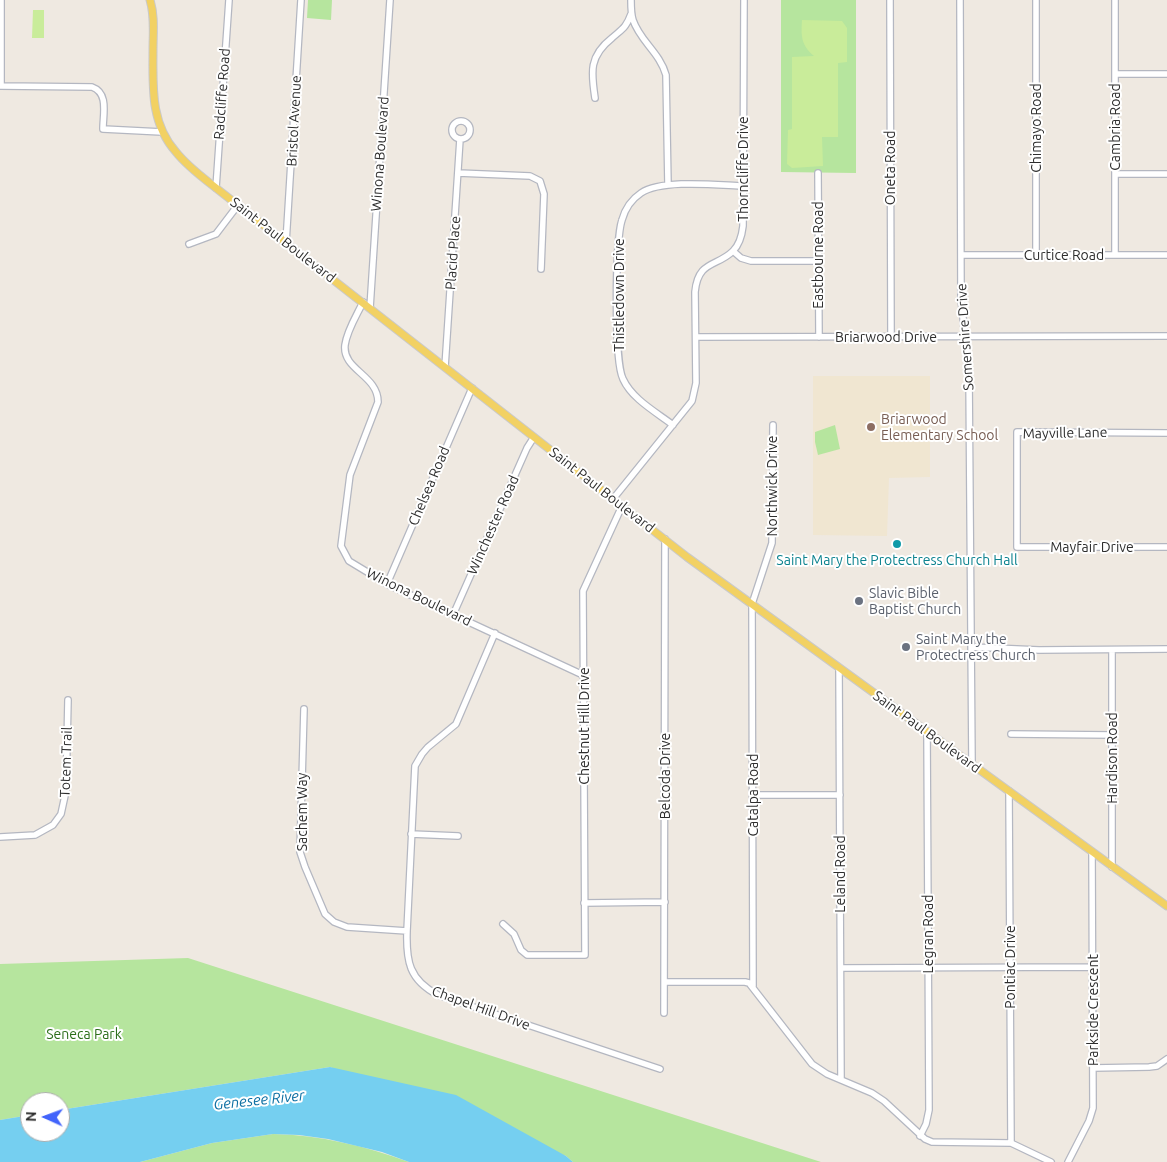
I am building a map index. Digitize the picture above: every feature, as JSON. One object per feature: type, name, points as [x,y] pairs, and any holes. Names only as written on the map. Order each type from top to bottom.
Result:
[{"type":"main road","name":"Saint Paul Boulevard","points":[[150,0],[153,15],[153,98],[162,132],[175,152],[216,188],[665,539],[1167,906]]},
{"type":"street","points":[[2,0],[1,86],[92,87],[101,92],[103,97],[103,129],[162,132]]},
{"type":"street","name":"Radcliffe Road","points":[[216,188],[228,0]]},
{"type":"street","name":"Bristol Avenue","points":[[286,243],[301,0]]},
{"type":"street","name":"Winona Boulevard","points":[[370,308],[390,0]]},
{"type":"street","points":[[631,0],[631,12],[636,27],[661,60],[666,74],[668,185]]},
{"type":"street","name":"Thorncliffe Drive","points":[[733,251],[742,236],[744,0]]},
{"type":"street","name":"Oneta Road","points":[[890,0],[891,337]]},
{"type":"street","name":"Somershire Drive","points":[[960,0],[961,299],[969,375],[972,764]]},
{"type":"street","name":"Chimayo Road","points":[[1036,0],[1036,255]]},
{"type":"street","name":"Cambria Road","points":[[1115,0],[1115,255]]},
{"type":"street","points":[[595,98],[592,73],[595,58],[602,46],[625,28],[631,12]]},
{"type":"street","points":[[1115,74],[1167,74]]},
{"type":"street","name":"Placid Place","points":[[445,367],[460,139]]},
{"type":"street","points":[[458,172],[530,176],[540,181],[544,194],[540,269]]},
{"type":"street","name":"Eastbourne Road","points":[[818,173],[818,337]]},
{"type":"street","points":[[1115,174],[1167,174]]},
{"type":"street","name":"Thistledown Drive","points":[[673,424],[641,400],[629,388],[620,372],[618,352],[618,242],[621,221],[628,206],[637,196],[649,189],[668,185],[743,186]]},
{"type":"street","points":[[189,244],[216,234],[238,205]]},
{"type":"street","points":[[613,499],[687,408],[695,392],[695,292],[702,271],[709,264],[733,251],[741,258],[750,261],[818,261]]},
{"type":"street","name":"Curtice Road","points":[[961,255],[1167,255]]},
{"type":"street","name":"Winona Boulevard","points":[[363,302],[347,337],[345,349],[349,362],[373,385],[378,396],[378,402],[350,475],[341,546],[349,561],[387,584],[583,675]]},
{"type":"street","name":"Briarwood Drive","points":[[696,337],[965,338],[1167,336]]},
{"type":"street","name":"Chelsea Road","points":[[387,584],[472,388]]},
{"type":"street","name":"Northwick Drive","points":[[752,604],[772,543],[772,425]]},
{"type":"street","name":"Mayville Lane","points":[[1017,547],[1016,432],[1167,433]]},
{"type":"street","name":"Winchester Road","points":[[453,614],[527,448],[534,437]]},
{"type":"street","name":"Chestnut Hill Drive","points":[[503,924],[514,934],[521,950],[527,955],[584,955],[583,591],[622,506]]},
{"type":"street","name":"Belcoda Drive","points":[[664,1013],[665,539]]},
{"type":"street","name":"Mayfair Drive","points":[[1017,547],[1167,547]]},
{"type":"street","name":"Catalpa Road","points":[[752,604],[753,986]]},
{"type":"street","name":"Chapel Hill Drive","points":[[494,633],[456,724],[428,747],[418,760],[414,773],[406,948],[409,965],[418,980],[430,991],[660,1069]]},
{"type":"street","points":[[972,647],[1039,650],[1167,649]]},
{"type":"street","name":"Hardison Road","points":[[1112,650],[1112,867]]},
{"type":"street","name":"Leland Road","points":[[840,668],[841,1079]]},
{"type":"street","name":"Totem Trail","points":[[0,837],[35,835],[53,825],[62,814],[66,791],[68,700]]},
{"type":"street","name":"Sachem Way","points":[[304,709],[300,852],[321,907],[329,919],[347,927],[407,931]]},
{"type":"street","name":"Legran Road","points":[[920,1136],[926,1124],[929,1110],[927,732]]},
{"type":"street","points":[[1012,734],[1112,735]]},
{"type":"street","name":"Pontiac Drive","points":[[1009,791],[1011,1143]]},
{"type":"street","points":[[753,795],[840,795]]},
{"type":"street","points":[[411,834],[458,836]]},
{"type":"street","name":"Parkside Crescent","points":[[1068,1162],[1091,1114],[1093,1100],[1092,852]]},
{"type":"street","points":[[584,903],[665,902]]},
{"type":"street","points":[[841,968],[1092,967]]},
{"type":"street","points":[[664,982],[745,982],[753,986],[807,1058],[819,1069],[872,1093],[884,1101],[920,1136],[932,1142],[1011,1143],[1051,1162]]},
{"type":"street","points":[[1093,1068],[1149,1067],[1157,1066],[1167,1059]]},
{"type":"shaded area","name":"Briarwood Elementary School","points":[[813,376],[930,376],[930,477],[889,478],[887,536],[813,535]]},
{"type":"green space","points":[[308,0],[332,0],[331,20],[307,18]]},
{"type":"green space","points":[[781,0],[856,0],[856,173],[781,172]]},
{"type":"green space","points":[[33,10],[44,10],[44,38],[32,38]]},
{"type":"green space","points":[[802,20],[842,21],[847,28],[847,62],[838,63],[838,137],[822,137],[823,166],[792,168],[787,164],[788,130],[792,129],[792,57],[814,56],[804,44]]},
{"type":"green space","points":[[835,425],[840,449],[818,455],[815,432]]},
{"type":"green space","name":"Seneca Park","points":[[188,958],[821,1162],[573,1162],[566,1156],[330,1067],[70,1108],[70,1092],[20,1092],[20,1117],[0,1120],[0,964]]},
{"type":"green space","points":[[273,1134],[342,1142],[409,1162],[140,1162],[212,1143]]},
{"type":"water","name":"Genesee River","points":[[330,1067],[456,1095],[566,1156],[573,1162],[409,1162],[382,1152],[328,1139],[273,1134],[212,1143],[140,1162],[0,1162],[0,1120],[20,1117],[20,1142],[70,1142],[70,1108]]},
{"type":"place","name":"Briarwood Elementary School","points":[[871,427]]},
{"type":"place","name":"Saint Mary the Protectress Church Hall","points":[[897,544]]},
{"type":"place","name":"Slavic Bible Baptist Church","points":[[859,601]]},
{"type":"place","name":"Saint Mary the Protectress Church","points":[[906,647]]}]
